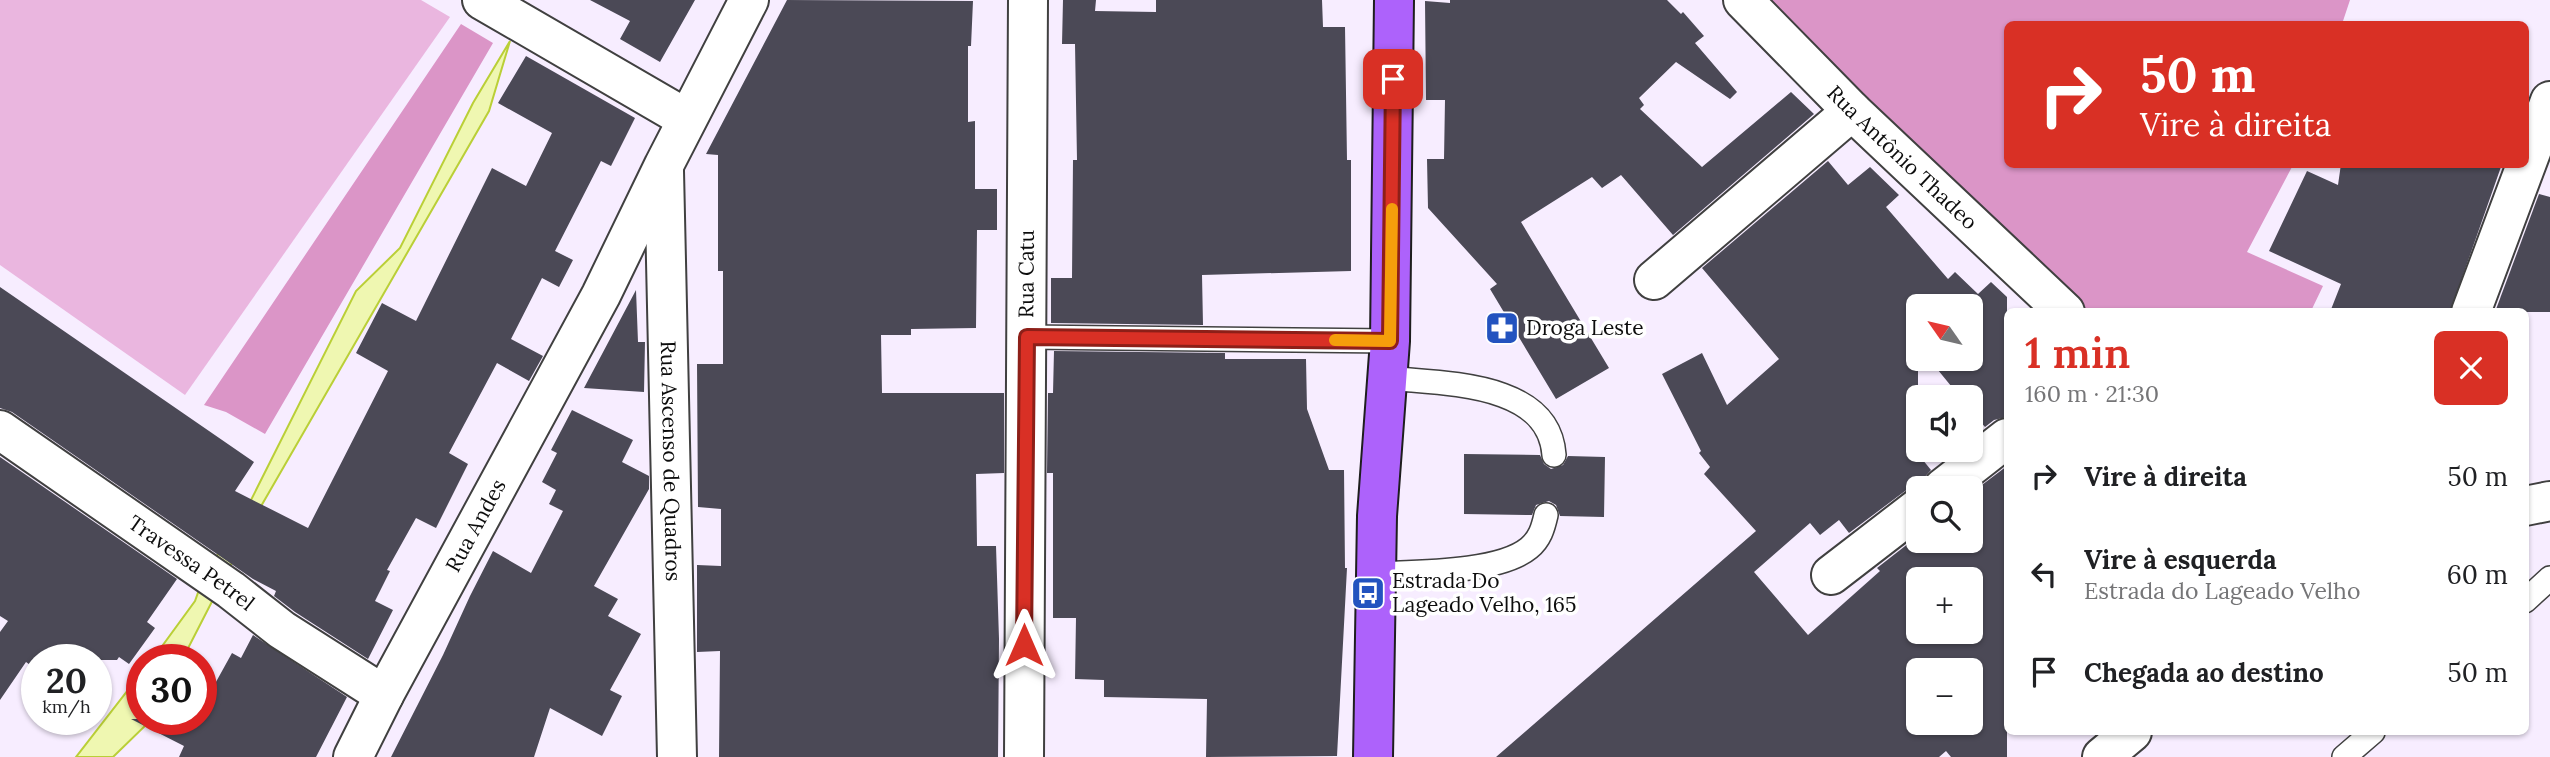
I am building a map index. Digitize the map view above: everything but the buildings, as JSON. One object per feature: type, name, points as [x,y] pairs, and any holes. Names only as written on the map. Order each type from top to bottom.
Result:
[{"type":"main road","points":[[1373,757],[1377,516],[1390,341],[1394,0]]},
{"type":"street","points":[[482,0],[687,119]]},
{"type":"street","name":"Rua Andes","points":[[353,757],[601,295],[749,0]]},
{"type":"street","name":"Rua Catu","points":[[1024,757],[1028,0]]},
{"type":"street","name":"Rua Antônio Thadeo","points":[[1743,0],[1853,111],[2061,308]]},
{"type":"street","points":[[2529,157],[2550,101]]},
{"type":"street","points":[[1654,280],[1853,111]]},
{"type":"street","name":"Rua Ascenso de Quadros","points":[[664,165],[677,757]]},
{"type":"street","points":[[2472,308],[2525,168]]},
{"type":"street","points":[[601,295],[624,286],[639,288],[669,306]]},
{"type":"street","name":"Travessa Petrel","points":[[0,430],[282,630],[384,695]]},
{"type":"street","points":[[1958,476],[2004,440]]},
{"type":"street","points":[[2529,505],[2550,501]]},
{"type":"street","points":[[1831,575],[1906,517]]},
{"type":"street","points":[[2102,757],[2128,735]]},
{"type":"lane","points":[[1027,337],[1390,341]]},
{"type":"lane","points":[[1388,379],[1474,387],[1519,400],[1539,420],[1553,443],[1554,455]]},
{"type":"lane","points":[[1376,574],[1495,564],[1529,549],[1543,531],[1546,515]]},
{"type":"lane","points":[[2529,597],[2550,578]]},
{"type":"lane","points":[[2344,757],[2370,735]]},
{"type":"shaded area","points":[[0,0],[421,0],[450,17],[185,395],[0,265]]},
{"type":"shaded area","points":[[1758,0],[2350,0],[2343,21],[2004,21],[2004,168],[2291,168],[2247,252],[2323,286],[2312,308],[2076,308]]},
{"type":"shaded area","points":[[461,24],[493,43],[265,434],[226,412],[204,405]]},
{"type":"shaded area","points":[[510,41],[489,111],[260,508],[190,644],[164,644],[195,601],[204,576],[244,514],[356,291],[400,248],[473,103]]},
{"type":"shaded area","points":[[126,693],[126,735],[136,735],[113,757],[76,757],[93,735],[112,735],[112,711]]},
{"type":"slow traffic","points":[[1335,340],[1390,341],[1392,209]]},
{"type":"place","name":"Droga Leste","points":[[1502,328]]},
{"type":"place","name":"Estrada Do Lageado Velho, 165","points":[[1368,593]]},
{"type":"route","points":[[1024,645],[1027,337],[1390,341],[1393,79]]}]
